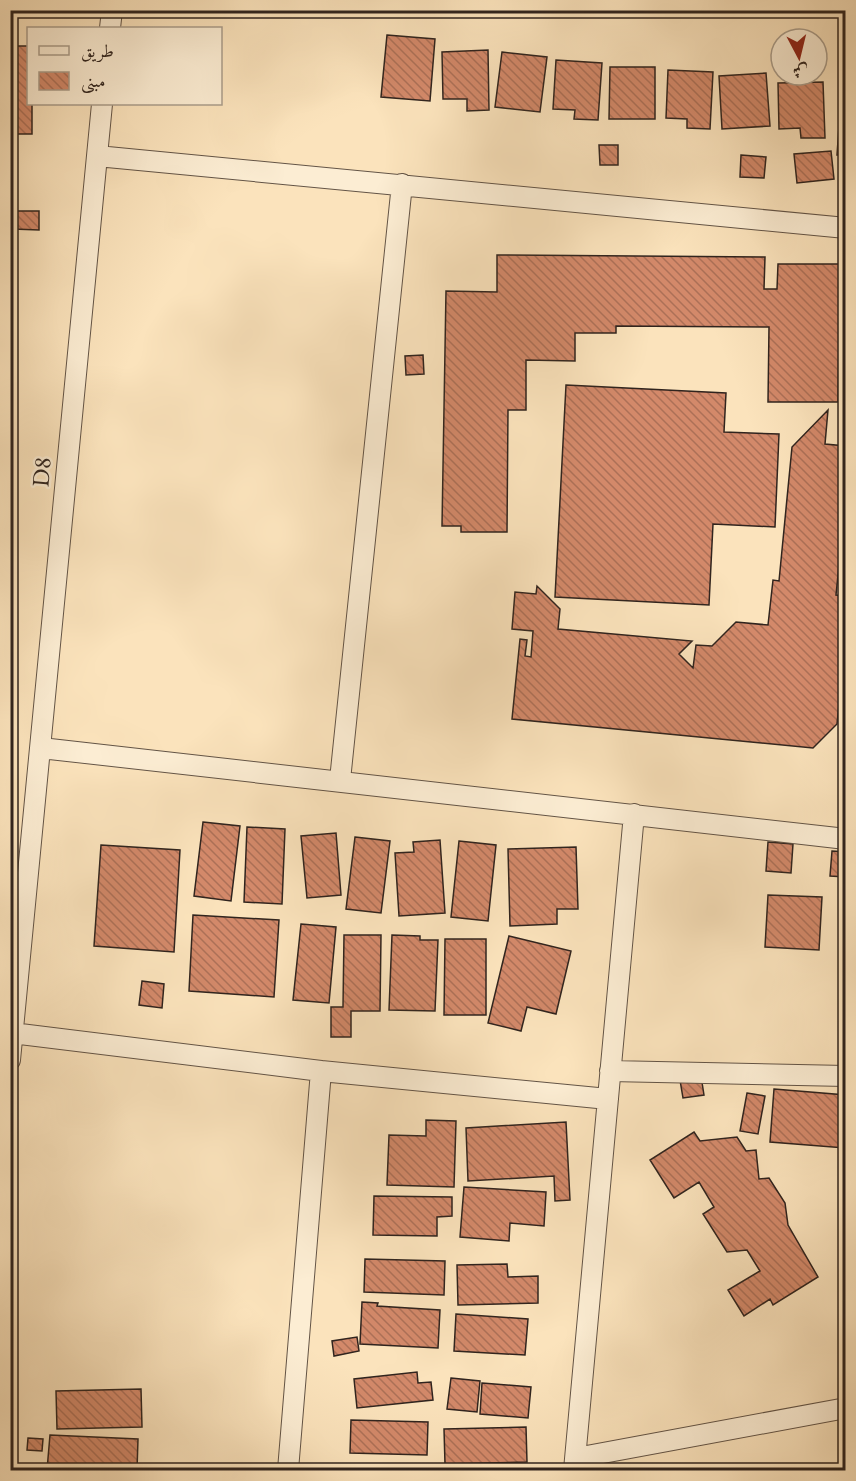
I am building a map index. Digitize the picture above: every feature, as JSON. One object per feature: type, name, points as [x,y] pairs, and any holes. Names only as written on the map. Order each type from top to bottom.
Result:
[{"type":"street","points":[[110,27],[112,10]]},
{"type":"street","name":"D8","points":[[10,1060],[14,987],[41,748],[102,105]]},
{"type":"street","points":[[97,156],[846,228]]},
{"type":"street","points":[[340,780],[402,184]]},
{"type":"street","points":[[41,748],[846,839]]},
{"type":"street","points":[[634,814],[575,1464],[846,1408]]},
{"type":"street","points":[[12,1033],[321,1071],[608,1099]]},
{"type":"street","points":[[288,1470],[321,1071]]},
{"type":"street","points":[[610,1071],[846,1076]]},
{"type":"building","points":[[840,10],[846,10],[846,65],[839,65]]},
{"type":"building","points":[[387,35],[435,39],[430,101],[381,97]]},
{"type":"building","points":[[10,46],[27,46],[27,105],[32,105],[32,134],[10,134]]},
{"type":"building","points":[[488,50],[489,110],[467,111],[467,99],[443,99],[442,52]]},
{"type":"building","points":[[502,52],[547,57],[540,112],[495,107]]},
{"type":"building","points":[[556,60],[602,63],[598,120],[574,119],[575,110],[553,109]]},
{"type":"building","points":[[610,67],[655,67],[655,119],[609,119]]},
{"type":"building","points":[[668,70],[713,72],[710,129],[687,128],[687,119],[666,118]]},
{"type":"building","points":[[766,73],[770,126],[722,129],[719,76]]},
{"type":"building","points":[[842,84],[846,85],[846,155],[837,155]]},
{"type":"building","points":[[778,87],[823,87],[825,138],[801,138],[800,128],[779,129]]},
{"type":"building","points":[[599,145],[618,145],[618,165],[600,165]]},
{"type":"building","points":[[831,151],[834,179],[797,183],[794,154]]},
{"type":"building","points":[[741,155],[766,157],[764,178],[740,177]]},
{"type":"building","points":[[14,211],[39,211],[39,230],[13,229]]},
{"type":"building","points":[[497,255],[765,257],[764,289],[777,289],[778,264],[840,264],[838,402],[768,402],[769,327],[616,326],[616,333],[575,333],[575,361],[526,360],[526,410],[508,410],[507,532],[461,532],[461,526],[442,526],[446,291],[497,292]]},
{"type":"building","points":[[423,355],[424,374],[406,375],[405,356]]},
{"type":"building","points":[[566,385],[726,393],[724,432],[779,434],[775,527],[713,524],[709,605],[555,597]]},
{"type":"building","points":[[828,410],[825,444],[846,446],[846,495],[836,595],[846,596],[846,635],[837,724],[813,748],[512,719],[520,639],[527,640],[525,656],[531,657],[533,631],[512,629],[515,592],[536,594],[537,586],[560,609],[558,629],[692,641],[679,654],[693,668],[696,645],[712,646],[736,622],[768,625],[773,580],[779,581],[792,447]]},
{"type":"building","points":[[203,822],[240,826],[231,901],[194,896]]},
{"type":"building","points":[[247,827],[285,829],[282,904],[244,902]]},
{"type":"building","points":[[336,833],[341,895],[307,898],[301,836]]},
{"type":"building","points":[[355,837],[390,841],[381,913],[346,909]]},
{"type":"building","points":[[440,840],[445,913],[399,916],[395,853],[414,852],[413,842]]},
{"type":"building","points":[[459,841],[496,845],[488,921],[451,917]]},
{"type":"building","points":[[768,842],[793,844],[791,873],[766,871]]},
{"type":"building","points":[[101,845],[180,850],[174,952],[94,946]]},
{"type":"building","points":[[576,847],[578,909],[557,909],[557,924],[510,926],[508,849]]},
{"type":"building","points":[[832,851],[846,852],[846,877],[830,876]]},
{"type":"building","points":[[768,895],[822,897],[819,950],[765,947]]},
{"type":"building","points":[[193,915],[279,920],[274,997],[189,991]]},
{"type":"building","points":[[301,924],[336,927],[329,1003],[293,1000]]},
{"type":"building","points":[[344,935],[381,935],[380,1011],[351,1011],[351,1037],[331,1037],[331,1007],[343,1007]]},
{"type":"building","points":[[392,935],[420,936],[420,940],[438,940],[435,1011],[389,1010]]},
{"type":"building","points":[[509,936],[571,951],[556,1014],[527,1007],[521,1031],[488,1023]]},
{"type":"building","points":[[445,939],[486,939],[486,1015],[444,1015]]},
{"type":"building","points":[[142,981],[164,984],[162,1008],[139,1005]]},
{"type":"building","points":[[701,1076],[704,1095],[683,1098],[680,1080]]},
{"type":"building","points":[[774,1089],[846,1095],[845,1148],[770,1142]]},
{"type":"building","points":[[747,1093],[765,1096],[758,1134],[740,1131]]},
{"type":"building","points":[[426,1120],[456,1121],[454,1187],[387,1185],[389,1135],[426,1136]]},
{"type":"building","points":[[566,1122],[570,1200],[555,1201],[554,1176],[468,1181],[466,1128]]},
{"type":"building","points":[[694,1132],[700,1141],[737,1137],[746,1151],[756,1150],[759,1179],[769,1178],[785,1203],[788,1225],[818,1277],[773,1305],[770,1299],[744,1316],[728,1290],[760,1271],[747,1250],[727,1252],[703,1214],[714,1207],[699,1182],[674,1198],[650,1160]]},
{"type":"building","points":[[464,1187],[546,1192],[544,1226],[510,1223],[509,1241],[460,1237]]},
{"type":"building","points":[[374,1196],[452,1197],[452,1216],[437,1217],[437,1236],[373,1235]]},
{"type":"building","points":[[365,1259],[445,1261],[444,1295],[364,1292]]},
{"type":"building","points":[[507,1264],[508,1277],[538,1276],[538,1303],[458,1305],[457,1265]]},
{"type":"building","points":[[362,1302],[378,1303],[377,1306],[440,1310],[438,1348],[360,1344]]},
{"type":"building","points":[[456,1314],[528,1319],[525,1355],[454,1351]]},
{"type":"building","points":[[357,1337],[359,1351],[334,1356],[332,1341]]},
{"type":"building","points":[[417,1372],[418,1383],[431,1382],[433,1400],[357,1408],[354,1379]]},
{"type":"building","points":[[451,1378],[480,1381],[477,1412],[447,1409]]},
{"type":"building","points":[[482,1383],[531,1387],[528,1418],[480,1414]]},
{"type":"building","points":[[141,1389],[142,1427],[57,1429],[56,1391]]},
{"type":"building","points":[[351,1420],[428,1422],[427,1455],[350,1453]]},
{"type":"building","points":[[526,1427],[527,1462],[445,1464],[444,1429]]},
{"type":"building","points":[[50,1435],[138,1439],[137,1470],[47,1470]]},
{"type":"building","points":[[28,1438],[43,1439],[42,1451],[27,1450]]}]
